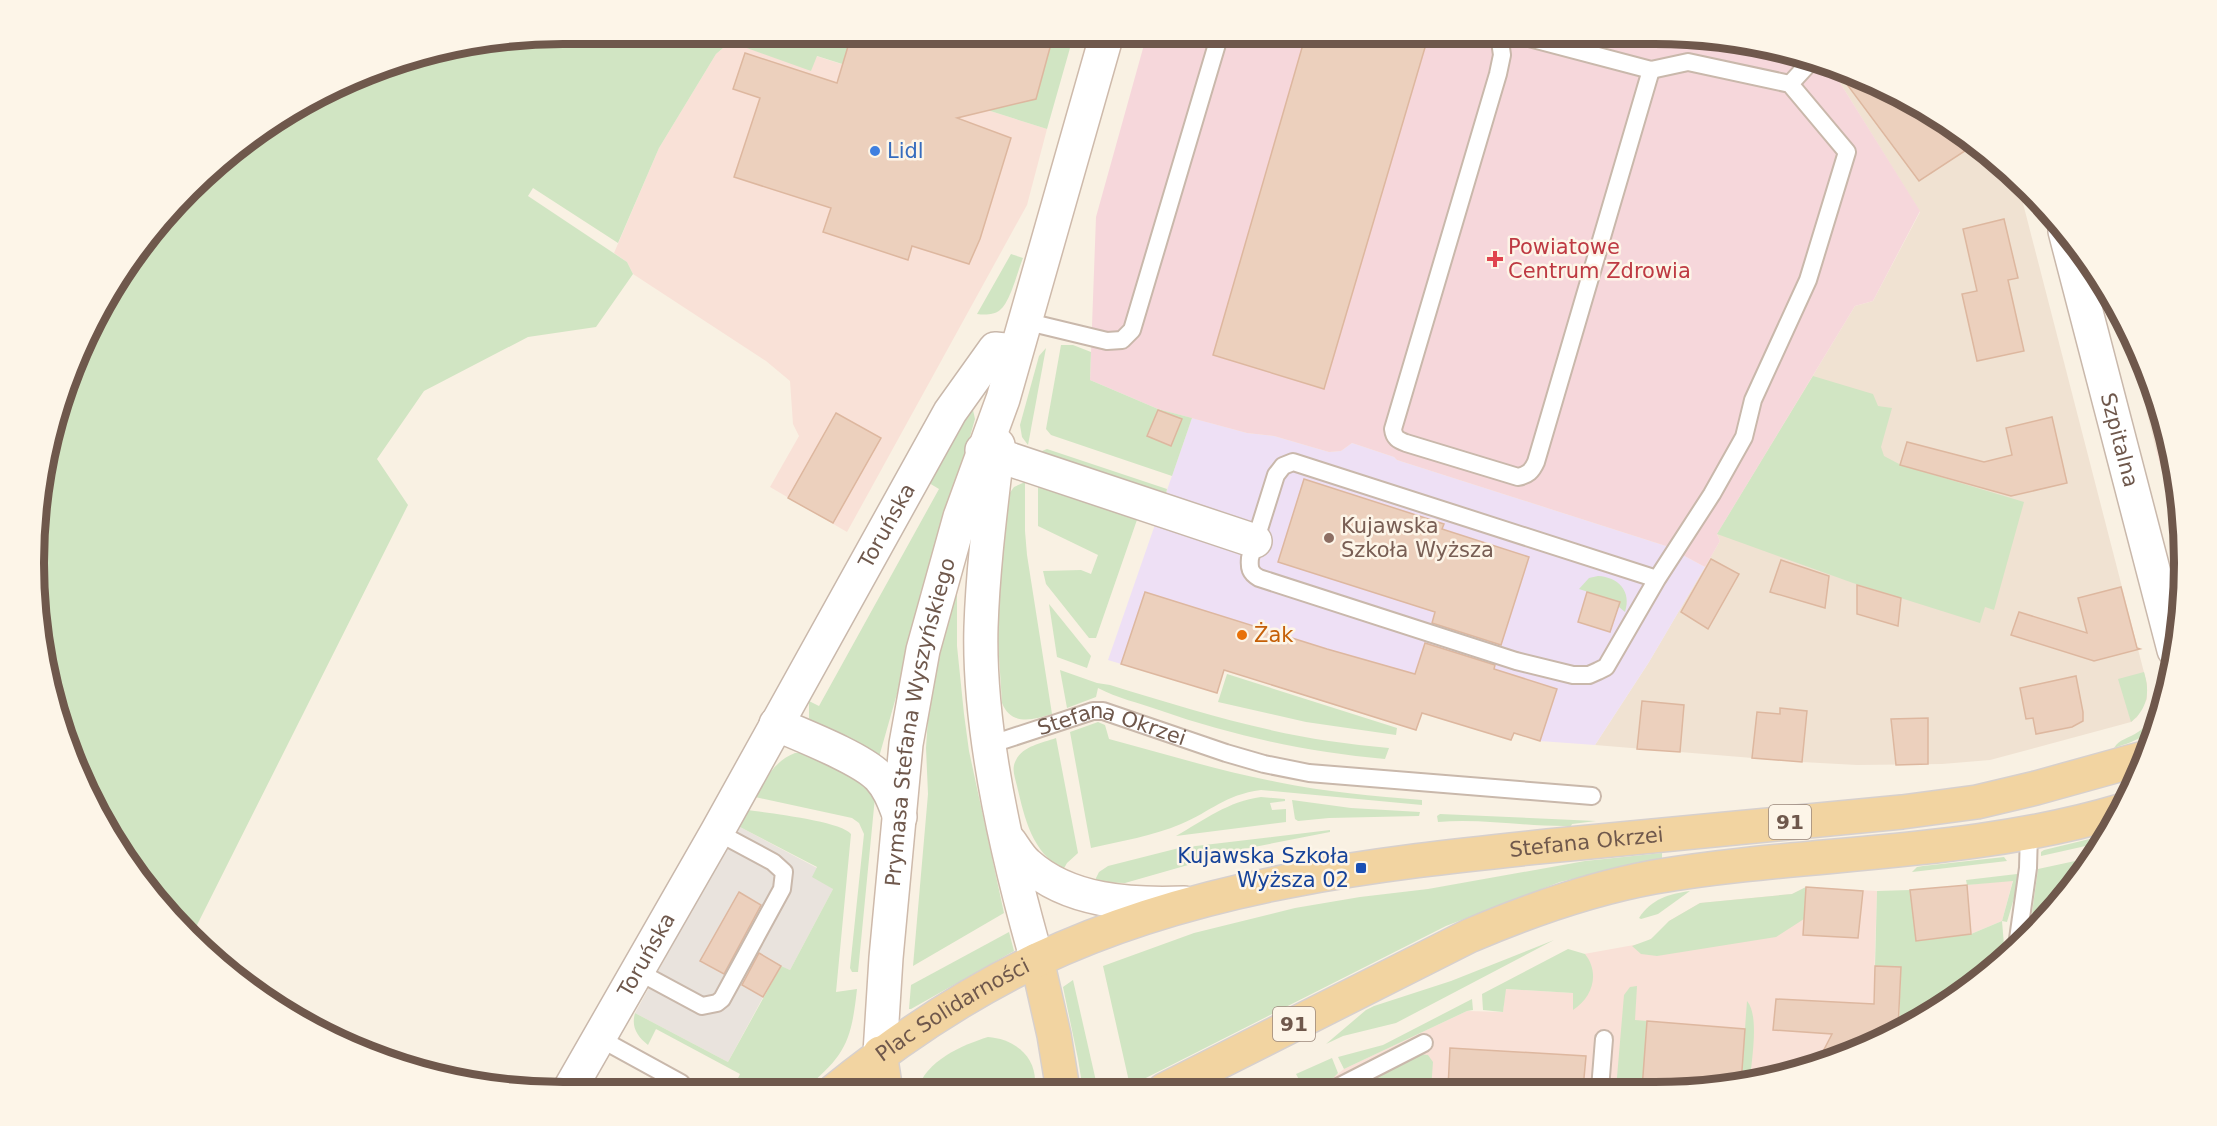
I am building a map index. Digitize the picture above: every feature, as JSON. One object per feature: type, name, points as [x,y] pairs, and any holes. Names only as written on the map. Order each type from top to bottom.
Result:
[{"type":"main road","name":"Prymasa Stefana Wyszyńskiego","points":[[1037,960],[1007,838],[989,745],[983,690],[981,628],[990,453],[1015,351],[1104,44]]},
{"type":"main road","name":"Szpitalna","points":[[2071,254],[2169,631]]},
{"type":"main road","name":"Toruńska","points":[[574,1082],[717,832],[950,412],[995,349],[1015,351]]},
{"type":"main road","name":"Prymasa Stefana Wyszyńskiego","points":[[880,1053],[886,958],[906,744],[923,650],[960,517],[990,453]]},
{"type":"main road","points":[[990,453],[1255,541]]},
{"type":"main road","points":[[776,724],[822,744],[877,775],[890,792],[900,817]]},
{"type":"main road","name":"Stefana Okrzei","points":[[1037,960],[1132,922],[1193,903],[1312,876],[1430,858],[1902,812],[1977,802],[2135,761]]},
{"type":"main road","name":"Stefana Okrzei","points":[[1180,1082],[1469,936],[1507,920],[1577,897],[1652,878],[2029,833],[2109,814]]},
{"type":"main road","name":"Prymasa Stefana Wyszyńskiego","points":[[1007,838],[1025,863],[1048,880],[1064,888],[1094,897],[1128,901],[1158,904],[1193,903]]},
{"type":"main road","name":"Plac Solidarności","points":[[885,1082],[880,1053],[954,1006],[1037,960],[1062,1082]]},
{"type":"main road","name":"91","points":[[845,1082],[880,1053]]},
{"type":"lane","points":[[1024,321],[1107,341],[1122,340],[1132,330],[1217,44]]},
{"type":"lane","points":[[1500,44],[1502,55],[1498,74],[1393,429],[1398,440],[1518,477],[1526,476],[1532,471],[1536,462],[1651,70]]},
{"type":"lane","points":[[1552,44],[1651,70],[1688,62],[1790,84],[1848,152],[1808,280],[1753,400],[1744,437],[1712,494],[1657,579],[1605,667],[1589,675],[1573,675],[1516,661],[1258,578],[1249,568],[1276,475],[1282,466],[1293,462],[1657,579]]},
{"type":"lane","points":[[1790,84],[1806,66]]},
{"type":"lane","name":"Stefana Okrzei","points":[[989,745],[1093,711],[1102,711],[1226,753],[1301,771],[1332,776],[1592,796]]},
{"type":"lane","points":[[637,971],[702,1006],[717,1003],[722,999],[782,889],[784,873],[773,862],[717,832]]},
{"type":"lane","points":[[2019,932],[2028,868],[2029,833]]},
{"type":"lane","points":[[599,1038],[679,1082]]},
{"type":"lane","points":[[1601,1082],[1604,1039]]},
{"type":"lane","points":[[1348,1082],[1424,1043]]},
{"type":"lane","points":[[666,1074],[669,1082]]},
{"type":"shaded area","points":[[728,44],[736,44],[811,70],[816,56],[1047,129],[1027,205],[847,532],[770,487],[799,436],[793,424],[790,381],[766,361],[633,274],[627,262],[614,253],[659,148],[716,54]]},
{"type":"shaded area","name":"Powiatowe Centrum Zdrowia","points":[[1144,44],[1654,44],[1722,48],[1755,53],[1836,77],[1920,211],[1873,301],[1855,306],[1717,534],[1720,541],[1705,567],[1666,546],[1397,460],[1352,443],[1341,451],[1329,452],[1274,436],[1247,433],[1158,409],[1090,380],[1096,217]]},
{"type":"shaded area","points":[[1836,77],[1884,97],[1943,131],[1997,172],[2021,196],[2147,684],[2147,699],[2137,717],[2131,722],[1990,760],[1942,764],[1857,765],[1802,762],[1595,745],[1649,662],[1720,541],[1717,534],[1855,306],[1873,301],[1920,212]]},
{"type":"shaded area","points":[[2138,374],[2161,450],[2156,450]]},
{"type":"shaded area","points":[[1192,418],[1247,433],[1274,436],[1329,452],[1341,451],[1352,443],[1397,460],[1666,546],[1705,567],[1649,662],[1595,745],[1540,741],[1514,733],[1511,740],[1422,713],[1416,730],[1224,670],[1217,693],[1108,660]]},
{"type":"shaded area","points":[[2156,450],[2161,450],[2169,498]]},
{"type":"shaded area","points":[[738,826],[817,868],[833,889],[790,970],[780,966],[728,1062],[635,1013]]},
{"type":"shaded area","points":[[2013,880],[2002,921],[1971,934],[1967,885]]},
{"type":"shaded area","points":[[1806,887],[1877,891],[1872,1034],[1821,1055],[1788,1065],[1755,1073],[1688,1081],[1324,1082],[1344,1069],[1467,1011],[1503,1012],[1505,989],[1574,993],[1584,954],[1645,943],[1658,934],[1669,921],[1700,903],[1792,894]]},
{"type":"green space","points":[[563,44],[728,44],[716,54],[659,148],[618,243],[533,188],[528,196],[627,262],[633,274],[596,327],[528,337],[424,391],[377,459],[408,505],[195,929],[172,906],[131,852],[97,793],[71,730],[61,697],[48,631],[44,563],[45,529],[53,462],[71,396],[83,364],[113,303],[131,274],[172,220],[220,172],[274,131],[303,113],[364,83],[429,61],[495,48]]},
{"type":"green space","points":[[736,44],[1071,44],[1047,129],[817,56],[811,71]]},
{"type":"green space","points":[[1011,254],[1023,258],[1007,301],[995,313],[977,314]]},
{"type":"green space","points":[[1061,345],[1073,345],[1091,352],[1090,380],[1158,409],[1192,418],[1172,476],[1051,435],[1046,429]]},
{"type":"green space","points":[[1046,348],[1028,445],[1022,437],[1020,425],[1039,356]]},
{"type":"green space","points":[[1813,376],[1873,394],[1878,406],[1892,408],[1881,447],[1884,456],[1901,465],[2024,502],[1994,610],[1985,607],[1980,623],[1853,583],[1717,534]]},
{"type":"green space","points":[[970,408],[973,410],[975,419],[879,757],[813,727],[809,718],[809,701],[819,706],[939,489],[924,480]]},
{"type":"green space","points":[[1047,449],[1167,489],[1165,498],[1041,456],[1042,451]]},
{"type":"green space","points":[[1038,480],[1139,514],[1096,638],[1089,638],[1046,584],[1043,571],[1081,570],[1091,574],[1098,555],[1038,526]]},
{"type":"green space","points":[[1025,482],[1027,555],[1052,714],[1030,719],[1011,715],[1002,703],[998,641],[999,573],[1009,494],[1014,487]]},
{"type":"green space","points":[[1598,576],[1612,579],[1622,586],[1627,598],[1625,612],[1619,607],[1619,602],[1579,589],[1589,578]]},
{"type":"green space","points":[[954,592],[957,593],[957,646],[969,751],[1004,913],[913,966],[928,794],[926,748],[930,687]]},
{"type":"green space","points":[[1049,604],[1091,656],[1087,668],[1057,657]]},
{"type":"green space","points":[[1060,670],[1097,683],[1246,724],[1329,741],[1389,748],[1385,759],[1271,742],[1215,728],[1120,698],[1098,688],[1096,697],[1067,708]]},
{"type":"green space","points":[[2144,672],[2147,686],[2146,699],[2141,711],[2131,722],[2118,679]]},
{"type":"green space","points":[[1227,674],[1397,728],[1396,735],[1306,722],[1218,702]]},
{"type":"green space","points":[[2149,721],[2144,735],[2114,748],[2116,745],[2142,729]]},
{"type":"green space","points":[[1098,722],[1105,725],[1109,739],[1214,768],[1313,788],[1422,800],[1422,805],[1261,790],[1237,796],[1192,819],[1159,832],[1091,848],[1070,732]]},
{"type":"green space","points":[[1056,738],[1078,853],[1063,870],[1044,854],[1031,834],[1014,776],[1016,760],[1023,751]]},
{"type":"green space","points":[[795,753],[805,753],[859,777],[875,797],[858,972],[852,972],[850,968],[864,834],[859,823],[852,818],[755,797],[776,766]]},
{"type":"green space","points":[[1261,797],[1285,799],[1285,801],[1270,803],[1272,810],[1286,809],[1286,822],[1176,836],[1227,807]]},
{"type":"green space","points":[[1292,800],[1351,808],[1420,812],[1419,816],[1298,821],[1295,819]]},
{"type":"green space","points":[[748,810],[819,821],[844,829],[851,834],[836,992],[857,989],[855,1008],[844,1047],[828,1068],[813,1082],[736,1082],[740,1074],[656,1029],[648,1045],[634,1027],[635,1013],[728,1062],[781,966],[790,970],[833,889],[812,877],[817,867],[738,826]]},
{"type":"green space","points":[[1440,814],[1596,821],[1571,826],[1471,821],[1438,822],[1437,816]]},
{"type":"green space","points":[[1330,830],[1330,832],[1244,849],[1125,883],[1094,882],[1099,872],[1108,866],[1179,848]]},
{"type":"green space","points":[[2095,838],[2090,845],[2041,856],[2044,850]]},
{"type":"green space","points":[[1662,853],[1662,858],[1560,882],[1446,926],[1138,1082],[1129,1082],[1103,966],[1194,933],[1295,908],[1428,889],[1585,861]]},
{"type":"green space","points":[[2004,857],[2007,861],[1912,872],[1917,867],[1923,866]]},
{"type":"green space","points":[[2080,860],[2045,906],[2031,920],[2038,869]]},
{"type":"green space","points":[[2017,874],[2019,881],[2007,922],[2002,921],[2013,881],[1967,885],[1966,880]]},
{"type":"green space","points":[[1806,887],[1804,919],[1776,937],[1657,956],[1641,954],[1632,946],[1651,939],[1669,921],[1700,903],[1792,894]]},
{"type":"green space","points":[[1910,890],[1916,941],[1971,934],[2002,921],[2004,947],[1943,995],[1899,1021],[1901,967],[1875,966],[1877,891]]},
{"type":"green space","points":[[1690,891],[1658,914],[1639,918],[1649,906],[1661,898]]},
{"type":"green space","points":[[1009,932],[1014,951],[909,1009],[911,985]]},
{"type":"green space","points":[[1554,940],[1396,1023],[1343,1036],[1326,1044],[1366,1010],[1374,1006],[1451,981]]},
{"type":"green space","points":[[1568,949],[1585,954],[1592,969],[1590,992],[1580,1005],[1573,1010],[1573,993],[1506,989],[1503,1012],[1483,1010],[1482,994]]},
{"type":"green space","points":[[1073,980],[1096,1082],[1082,1082],[1063,987]]},
{"type":"green space","points":[[1637,986],[1635,1020],[1647,1021],[1643,1082],[1617,1082],[1624,995],[1630,987]]},
{"type":"green space","points":[[1472,999],[1473,1010],[1344,1069],[1338,1057],[1383,1045]]},
{"type":"green space","points":[[1747,1001],[1753,1017],[1753,1051],[1751,1074],[1742,1075]]},
{"type":"green space","points":[[988,1037],[1008,1042],[1024,1053],[1030,1061],[1035,1082],[920,1082],[936,1063],[967,1045]]},
{"type":"green space","points":[[1419,1054],[1428,1055],[1433,1062],[1432,1082],[1365,1081]]},
{"type":"green space","points":[[1332,1058],[1338,1073],[1327,1082],[1300,1082],[1296,1074]]},
{"type":"building","name":"Lidl","points":[[849,44],[1051,44],[1036,99],[957,118],[1011,138],[980,239],[969,264],[912,246],[908,260],[823,232],[831,208],[734,177],[760,98],[733,89],[745,53],[837,83]]},
{"type":"building","points":[[1303,44],[1426,44],[1324,389],[1213,355]]},
{"type":"building","points":[[1843,79],[1914,113],[1968,149],[1919,181]]},
{"type":"building","points":[[2004,219],[2018,278],[2008,280],[2024,351],[1977,361],[1962,294],[1977,291],[1963,229]]},
{"type":"building","points":[[1158,410],[1182,419],[1171,446],[1147,436]]},
{"type":"building","points":[[836,413],[881,438],[833,523],[788,498]]},
{"type":"building","points":[[2052,417],[2067,483],[2011,496],[1900,465],[1907,442],[1984,462],[2012,455],[2006,428]]},
{"type":"building","points":[[1304,479],[1444,524],[1442,529],[1529,557],[1501,645],[1432,623],[1435,612],[1278,562]]},
{"type":"building","points":[[1711,559],[1739,574],[1708,629],[1681,612]]},
{"type":"building","points":[[1781,560],[1829,576],[1825,608],[1770,592]]},
{"type":"building","points":[[1857,585],[1901,598],[1898,626],[1857,614]]},
{"type":"building","points":[[2121,587],[2137,648],[2140,649],[2094,661],[2011,635],[2019,612],[2087,633],[2078,598]]},
{"type":"building","points":[[1145,592],[1415,674],[1425,643],[1495,665],[1494,669],[1557,689],[1540,741],[1514,733],[1511,740],[1422,713],[1416,730],[1224,670],[1217,693],[1121,664]]},
{"type":"building","points":[[1587,592],[1620,602],[1610,632],[1578,622]]},
{"type":"building","points":[[2076,676],[2083,721],[2072,727],[2036,734],[2033,718],[2026,719],[2020,688]]},
{"type":"building","points":[[1642,701],[1684,705],[1680,752],[1637,749]]},
{"type":"building","points":[[1780,708],[1807,711],[1802,762],[1752,758],[1757,712],[1780,714]]},
{"type":"building","points":[[1928,718],[1928,764],[1896,765],[1891,719]]},
{"type":"building","points":[[1967,885],[1971,934],[1916,941],[1910,890]]},
{"type":"building","points":[[1806,887],[1863,891],[1858,938],[1803,935]]},
{"type":"building","points":[[739,892],[761,905],[724,974],[700,961]]},
{"type":"building","points":[[759,953],[781,966],[763,997],[742,985]]},
{"type":"building","points":[[1875,966],[1901,967],[1898,1021],[1884,1029],[1821,1055],[1832,1034],[1773,1030],[1776,999],[1874,1004]]},
{"type":"building","points":[[1647,1021],[1745,1029],[1742,1075],[1688,1081],[1643,1082]]},
{"type":"building","points":[[1450,1048],[1586,1056],[1584,1082],[1448,1082]]},
{"type":"place","name":"Lidl","points":[[875,151]]},
{"type":"place","name":"Powiatowe Centrum Zdrowia","points":[[1495,259]]},
{"type":"place","name":"Kujawska Szkoła Wyższa","points":[[1329,538]]},
{"type":"place","name":"Żak","points":[[1242,635]]},
{"type":"place","name":"Kujawska Szkoła Wyższa 02","points":[[1361,868]]}]
